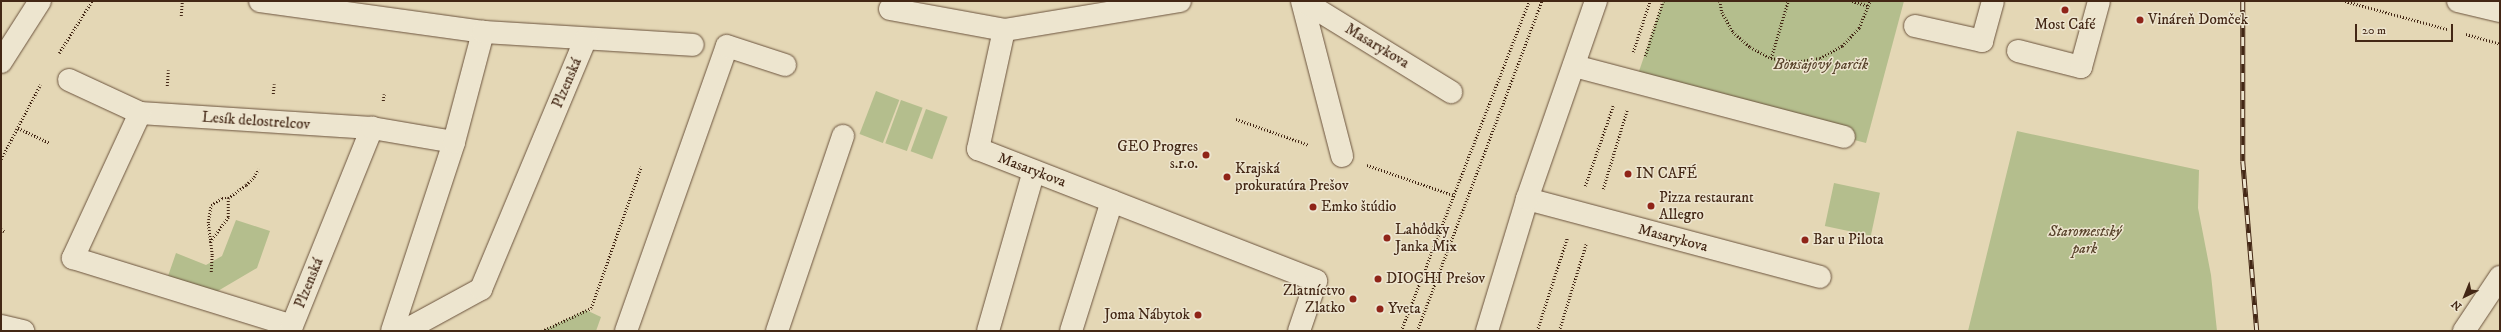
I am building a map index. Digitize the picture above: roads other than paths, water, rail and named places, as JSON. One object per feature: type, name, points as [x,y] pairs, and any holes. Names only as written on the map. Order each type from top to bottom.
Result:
[{"type":"street","points":[[2,57],[40,1]]},
{"type":"street","points":[[260,1],[483,32],[454,142],[392,331]]},
{"type":"street","points":[[890,10],[1004,30],[1180,1]]},
{"type":"street","points":[[1302,1],[1342,156]]},
{"type":"street","name":"Masarykova","points":[[1302,1],[1452,92]]},
{"type":"street","points":[[1487,331],[1527,199],[1596,1]]},
{"type":"street","points":[[1915,26],[1982,41],[1993,1]]},
{"type":"street","points":[[2018,51],[2081,67],[2099,1]]},
{"type":"street","points":[[2458,1],[2500,12]]},
{"type":"street","name":"Masarykova","points":[[1004,30],[978,149],[1316,281],[1299,331]]},
{"type":"street","name":"Plzenská","points":[[483,32],[585,40],[693,45]]},
{"type":"street","name":"Plzenská","points":[[404,331],[481,289],[585,40]]},
{"type":"street","points":[[626,331],[727,46],[785,65]]},
{"type":"street","points":[[1574,66],[1844,137]]},
{"type":"street","name":"Lesík delostrelcov","points":[[69,80],[140,113],[372,128]]},
{"type":"street","name":"Plzenská","points":[[140,113],[73,258],[292,326],[372,128]]},
{"type":"street","points":[[372,128],[454,142]]},
{"type":"street","points":[[776,331],[843,136]]},
{"type":"street","points":[[988,331],[1034,171]]},
{"type":"street","name":"Masarykova","points":[[1527,199],[1820,277]]},
{"type":"street","points":[[1071,331],[1112,201]]},
{"type":"street","points":[[2464,331],[2500,277]]},
{"type":"street","points":[[1,326],[23,331]]},
{"type":"railway","points":[[2243,1],[2243,161],[2257,331]]},
{"type":"place","name":"Most Café","points":[[2065,10]]},
{"type":"place","name":"Vináreň Domček","points":[[2140,20]]},
{"type":"place","name":"GEO Progres s.r.o.","points":[[1206,155]]},
{"type":"place","name":"IN CAFÉ","points":[[1628,174]]},
{"type":"place","name":"Krajská prokuratúra Prešov","points":[[1227,177]]},
{"type":"place","name":"Pizza restaurant Allegro","points":[[1651,206]]},
{"type":"place","name":"Emko štúdio","points":[[1313,207]]},
{"type":"place","name":"Lahôdky Janka Mix","points":[[1387,238]]},
{"type":"place","name":"Bar u Pilota","points":[[1805,240]]},
{"type":"place","name":"DIOCHI Prešov","points":[[1378,279]]},
{"type":"place","name":"Zlatníctvo Zlatko","points":[[1353,299]]},
{"type":"place","name":"Yveta","points":[[1380,309]]},
{"type":"place","name":"Joma Nábytok","points":[[1198,315]]},
{"type":"park label","name":"Bonsajový parčík","points":[[1821,65]]},
{"type":"park label","name":"Staromestský park","points":[[2085,240]]}]
